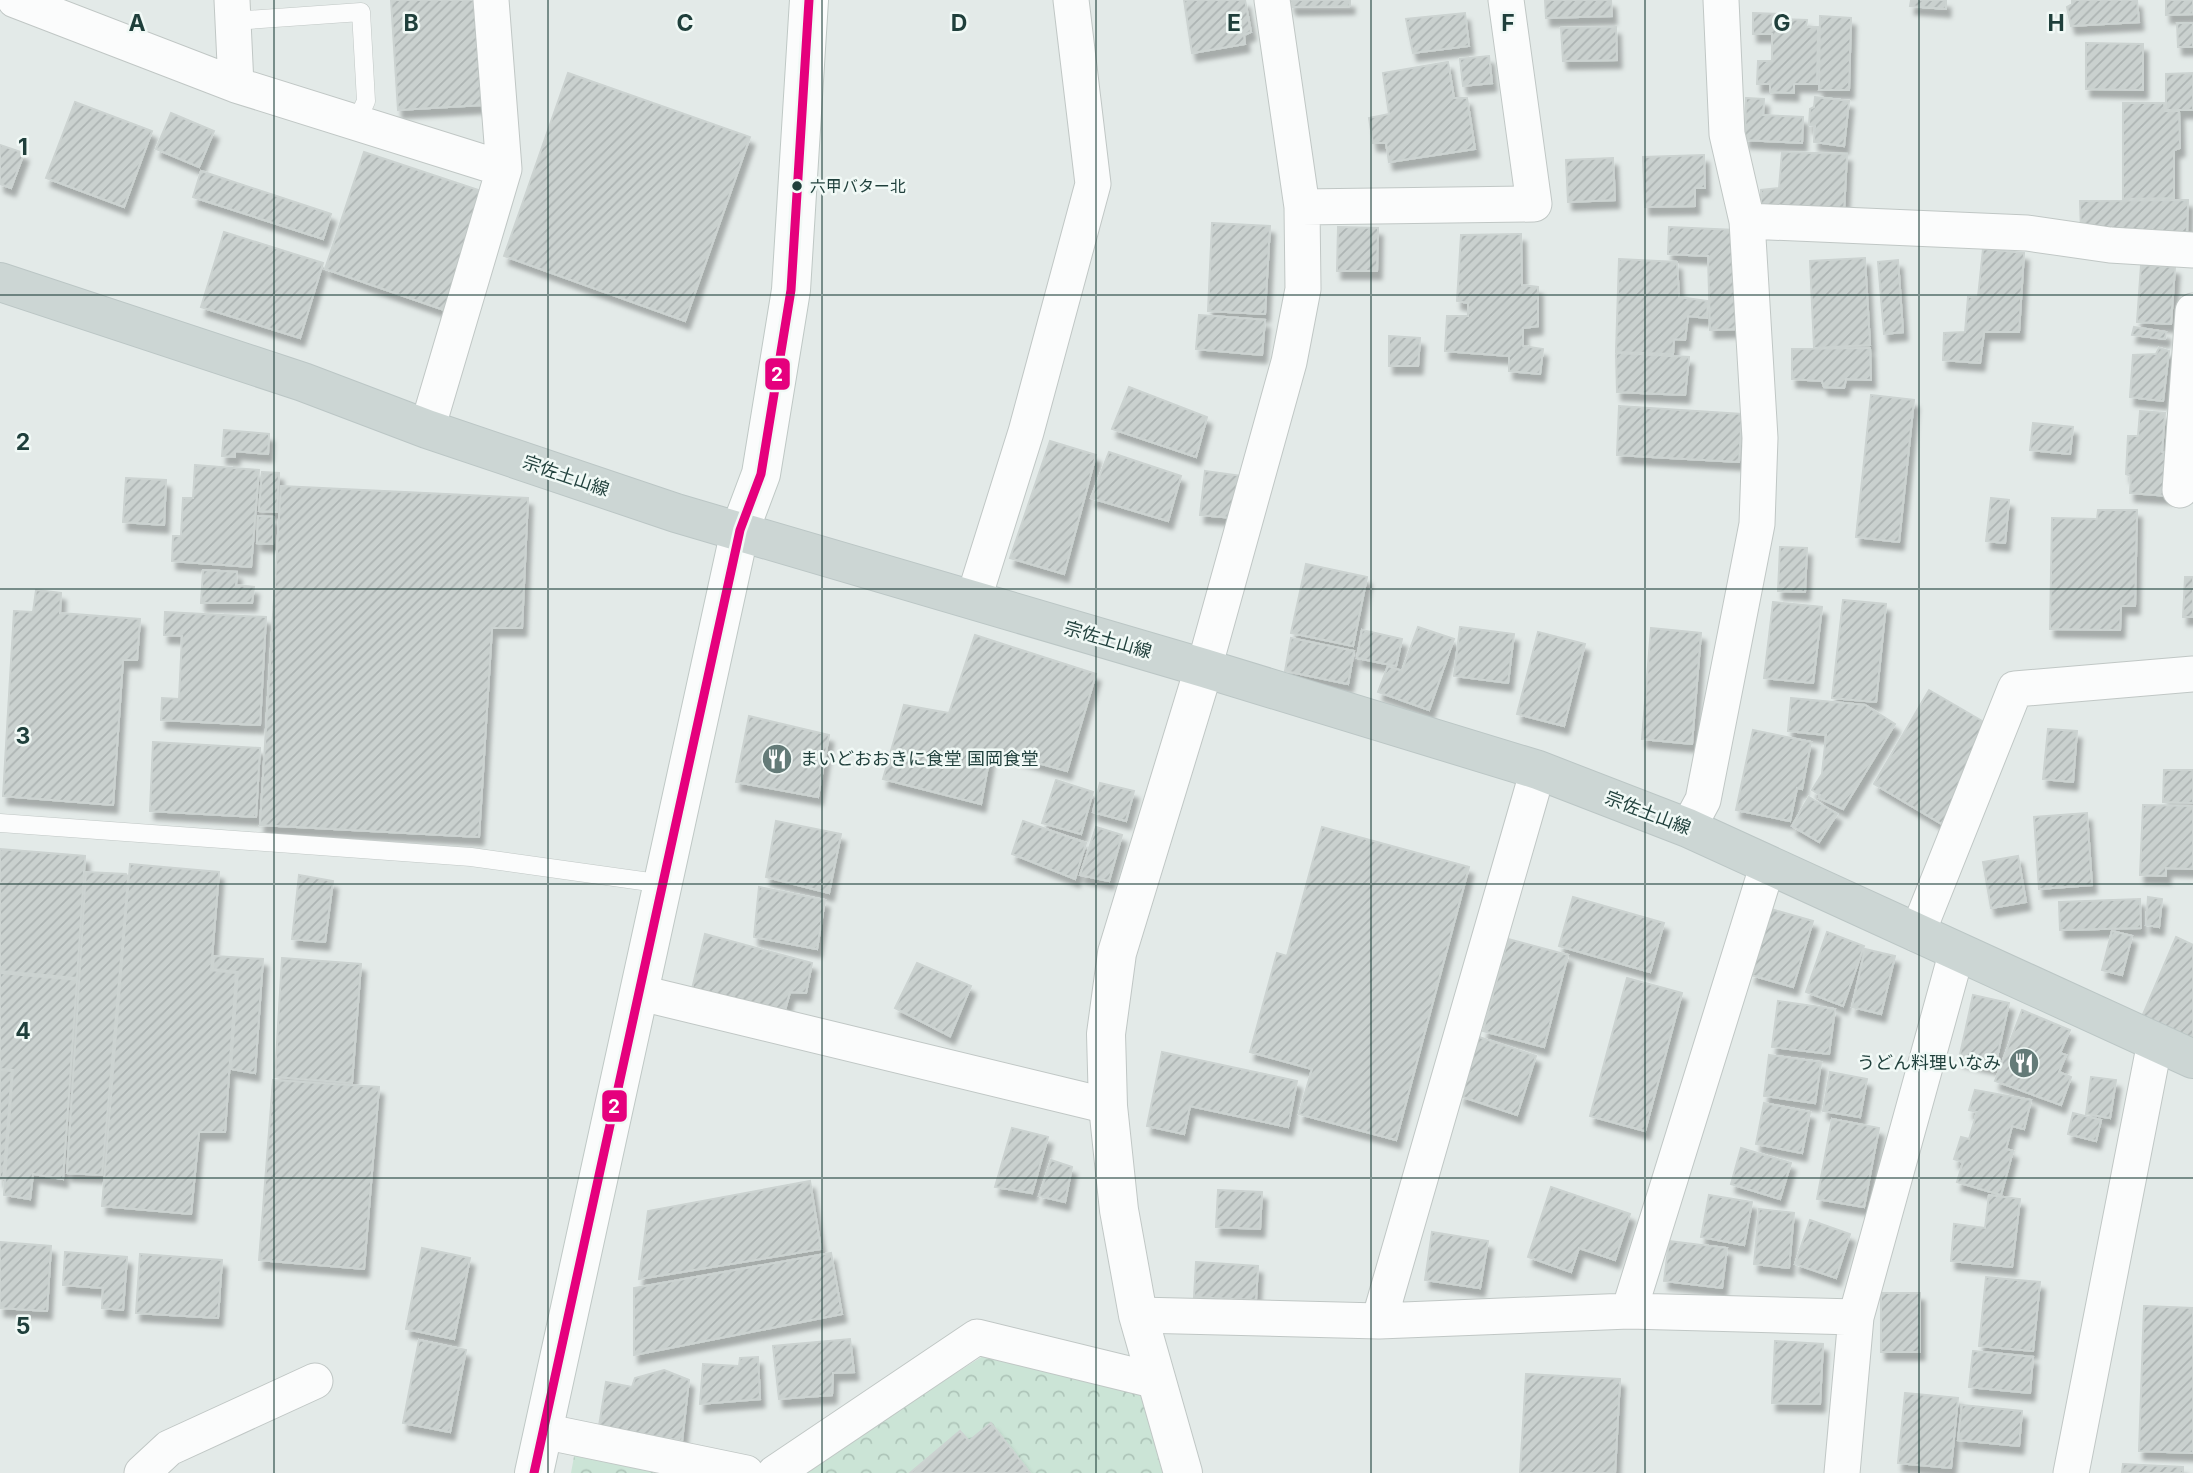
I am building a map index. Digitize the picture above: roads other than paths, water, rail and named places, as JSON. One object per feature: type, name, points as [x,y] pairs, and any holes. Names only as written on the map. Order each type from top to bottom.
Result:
[{"type":"main road","points":[[534,1473],[740,530],[761,474],[791,290],[808,0]]},
{"type":"main road","name":"宗佐土山線","points":[[0,282],[303,382],[427,429],[676,513],[740,530],[783,547],[1204,668],[1538,771],[1688,828],[2193,1059]]},
{"type":"main road","points":[[1183,1473],[1138,1315],[1119,1210],[1108,1106],[1106,1034],[1117,953],[1204,668]]},
{"type":"street","points":[[15,0],[236,85],[504,169]]},
{"type":"street","points":[[427,429],[504,169],[491,0]]},
{"type":"street","points":[[973,601],[1026,432],[1093,184],[1071,0]]},
{"type":"street","points":[[1204,668],[1289,362],[1303,289],[1302,207],[1272,0]]},
{"type":"street","points":[[1302,207],[1534,204],[1506,0]]},
{"type":"street","points":[[1688,828],[1703,800],[1757,524],[1760,438],[1747,221],[1727,134],[1721,0]]},
{"type":"street","points":[[232,11],[236,85]]},
{"type":"street","points":[[1747,221],[2027,233],[2110,245],[2193,250]]},
{"type":"street","points":[[2180,490],[2193,311]]},
{"type":"street","points":[[1917,934],[2015,689],[2193,674]]},
{"type":"street","points":[[1379,1321],[1538,771]]},
{"type":"street","points":[[1629,1311],[1768,864]]},
{"type":"street","points":[[1842,1473],[1856,1317],[1957,951]]},
{"type":"street","points":[[641,993],[1108,1106]]},
{"type":"street","points":[[2071,1473],[2155,1042]]},
{"type":"street","points":[[1138,1315],[1379,1321],[1629,1311],[1856,1317]]},
{"type":"street","points":[[775,1473],[977,1337],[1157,1381]]},
{"type":"street","points":[[142,1473],[169,1448],[315,1381]]},
{"type":"street","points":[[542,1431],[746,1473]]},
{"type":"lane","points":[[232,11],[361,12],[366,101],[356,123]]},
{"type":"lane","points":[[0,823],[471,857],[664,884]]},
{"type":"place","name":"六甲バター北","points":[[797,186]]},
{"type":"place","name":"まいどおおきに食堂 国岡食堂","points":[[777,759]]},
{"type":"place","name":"うどん料理いなみ","points":[[2024,1063]]}]
